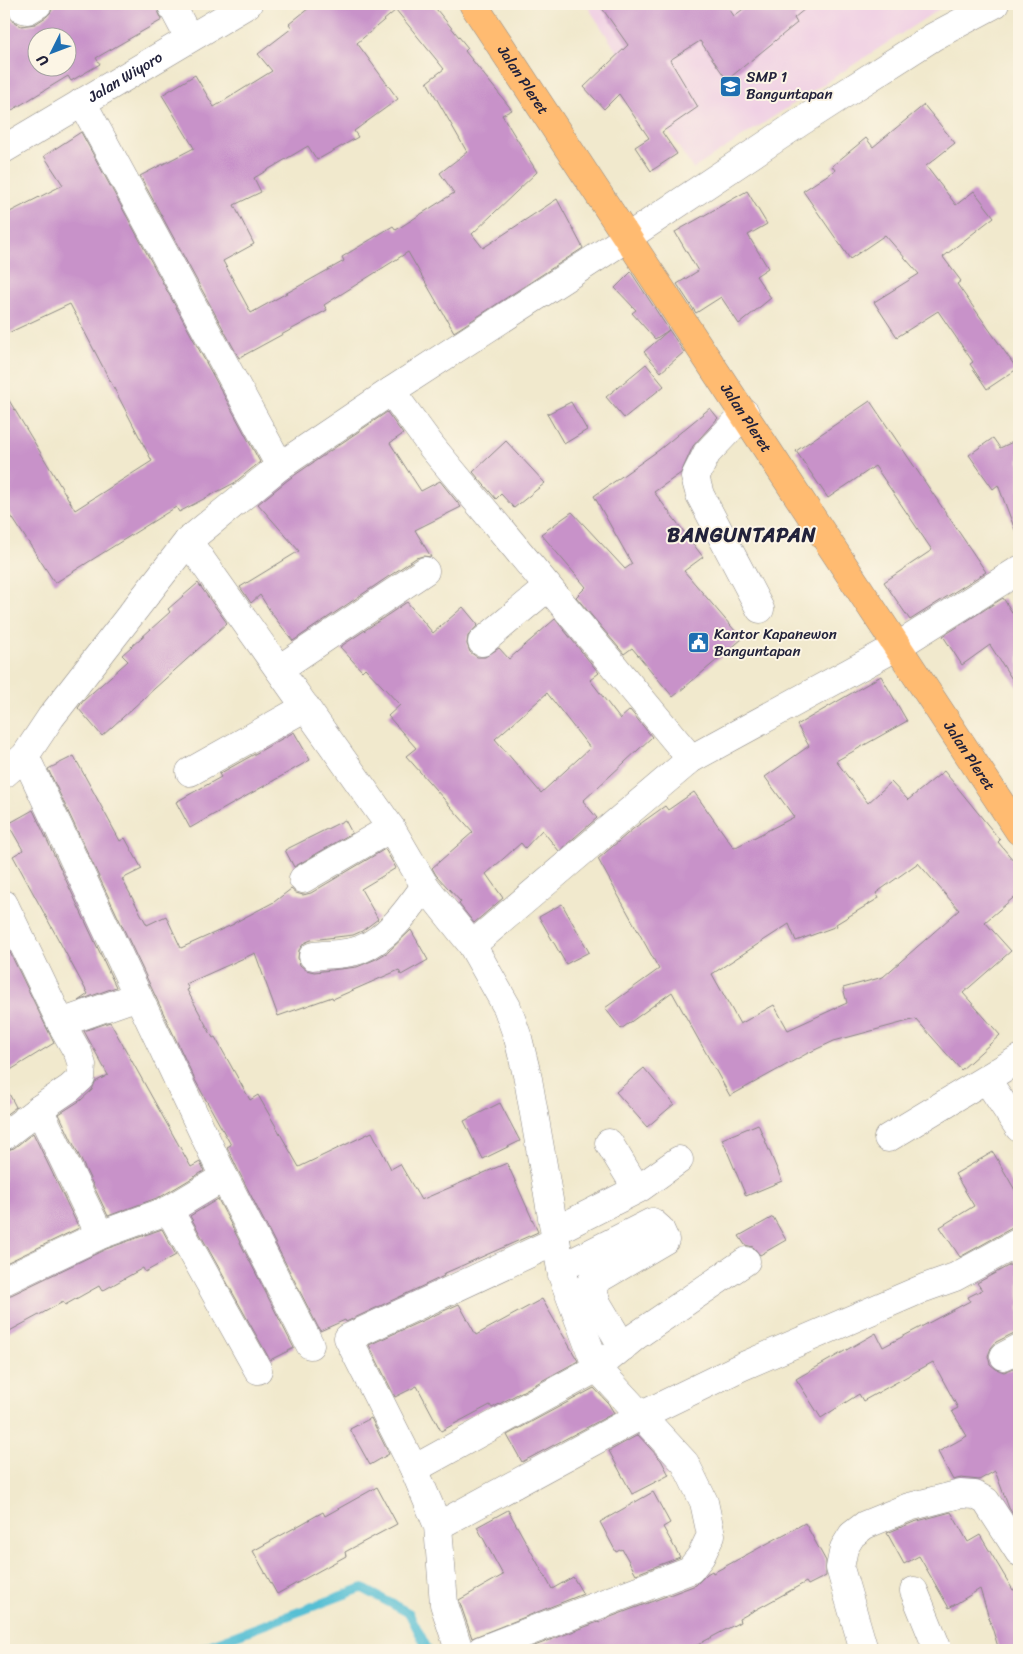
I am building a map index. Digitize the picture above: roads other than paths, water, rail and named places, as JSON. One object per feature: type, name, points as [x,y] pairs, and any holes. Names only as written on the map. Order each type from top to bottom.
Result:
[{"type":"main road","name":"Jalan Pleret","points":[[474,4],[1019,831]]},
{"type":"street","points":[[19,4],[23,9],[28,10],[38,4]]},
{"type":"street","points":[[171,4],[189,38]]},
{"type":"street","name":"Jalan Wiyoro","points":[[4,149],[248,4]]},
{"type":"street","points":[[4,774],[25,756],[51,716],[188,541],[280,466],[706,184],[933,37],[994,4]]},
{"type":"street","points":[[82,102],[280,466]]},
{"type":"street","points":[[391,391],[432,447],[691,759]]},
{"type":"street","points":[[745,413],[707,454],[695,477],[700,495],[760,609]]},
{"type":"street","points":[[188,541],[391,828],[425,886],[472,945],[507,1007],[518,1038],[528,1079],[562,1275],[597,1368],[685,1463],[704,1502],[711,1535],[701,1556],[690,1570],[481,1650]]},
{"type":"street","points":[[279,669],[425,571]]},
{"type":"street","points":[[472,945],[691,759],[1015,581]]},
{"type":"street","points":[[482,642],[548,587]]},
{"type":"street","points":[[190,772],[306,706]]},
{"type":"street","points":[[25,756],[224,1177],[310,1345]]},
{"type":"street","points":[[303,879],[391,828]]},
{"type":"street","points":[[313,956],[358,950],[377,940],[403,916],[425,886]]},
{"type":"street","points":[[4,904],[61,1023],[78,1053],[82,1065],[81,1078],[4,1136]]},
{"type":"street","points":[[61,1023],[138,996]]},
{"type":"street","points":[[888,1138],[1019,1060]]},
{"type":"street","points":[[987,1080],[1019,1128]]},
{"type":"street","points":[[39,1109],[100,1235]]},
{"type":"street","points":[[609,1143],[637,1189]]},
{"type":"street","points":[[459,1650],[444,1604],[438,1526],[414,1469],[348,1338],[555,1236],[637,1189],[679,1160]]},
{"type":"street","points":[[4,1281],[100,1235],[168,1210],[224,1177]]},
{"type":"street","points":[[168,1210],[258,1370]]},
{"type":"street","points":[[561,1268],[652,1222],[660,1229],[665,1240],[590,1284],[598,1304],[623,1347]]},
{"type":"street","points":[[438,1526],[642,1415],[741,1367],[924,1288],[955,1277],[1019,1242]]},
{"type":"street","points":[[414,1469],[597,1368],[636,1336],[746,1261]]},
{"type":"street","points":[[864,1650],[840,1568],[844,1548],[852,1536],[865,1525],[908,1507],[960,1494],[974,1495],[986,1501],[1019,1552]]},
{"type":"street","points":[[914,1591],[938,1650]]},
{"type":"waterway","points":[[197,1650],[362,1588],[409,1613],[428,1650]]},
{"type":"place","name":"SMP 1 Banguntapan","points":[[730,86]]},
{"type":"place","name":"Kantor Kapanewon Banguntapan","points":[[698,643]]},
{"type":"district","name":"BANGUNTAPAN","points":[[742,535]]}]
